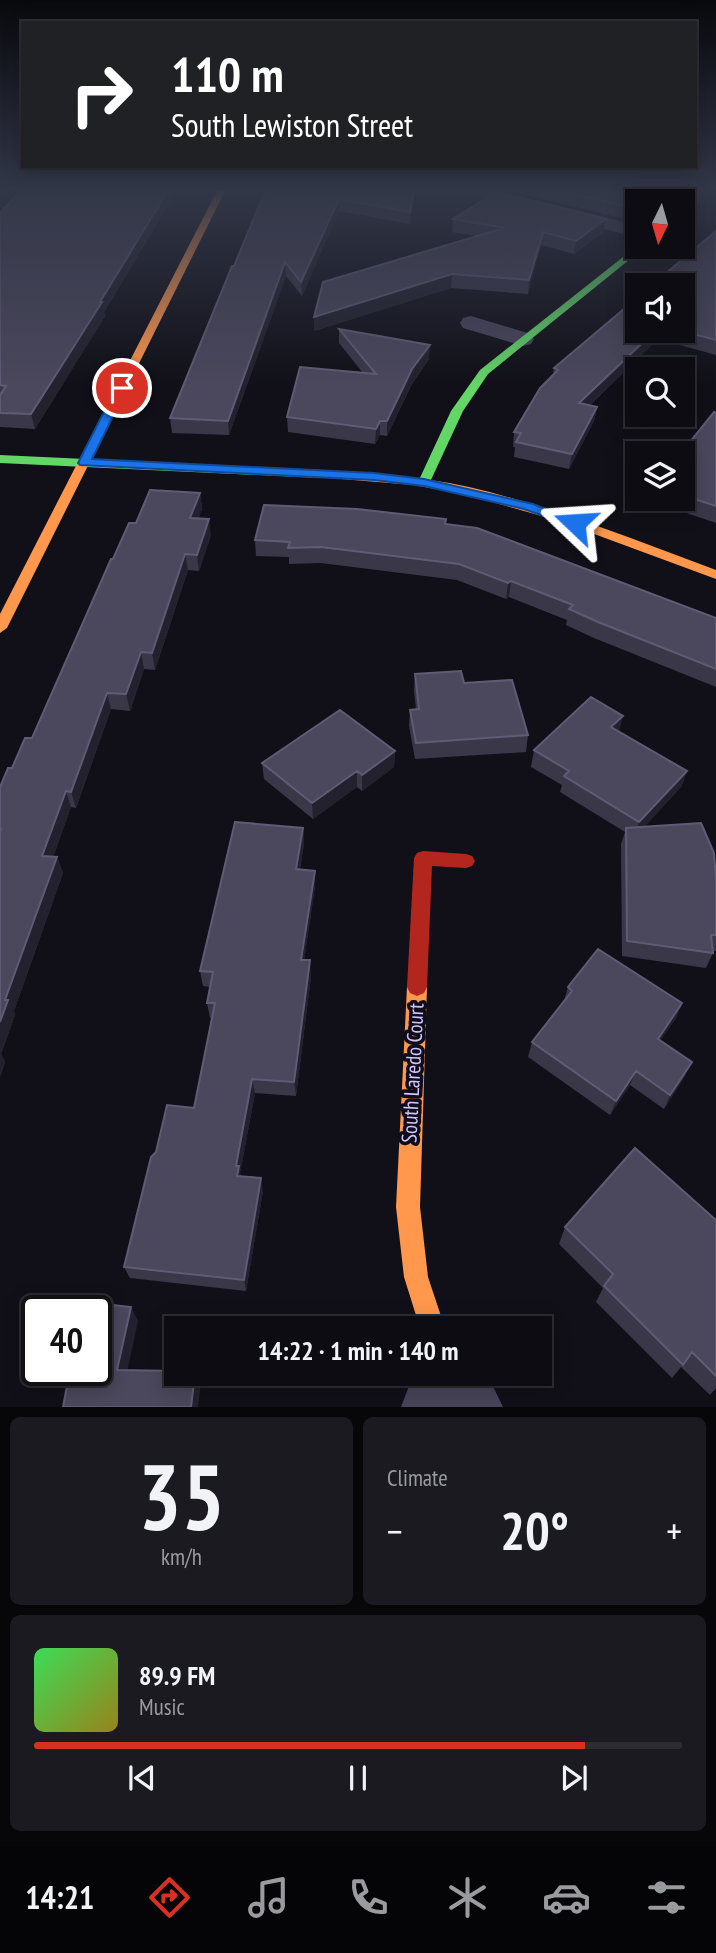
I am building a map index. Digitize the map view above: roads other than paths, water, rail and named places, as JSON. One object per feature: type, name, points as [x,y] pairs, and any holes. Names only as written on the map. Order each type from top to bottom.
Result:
[{"type":"street","points":[[0,628],[189,255]]},
{"type":"street","points":[[424,482],[446,429],[465,395],[484,372],[626,259]]},
{"type":"street","points":[[471,323],[523,339]]},
{"type":"street","points":[[0,458],[374,477],[424,482],[528,506],[716,575]]},
{"type":"street","name":"South Laredo Court","points":[[427,1316],[422,1305],[409,1241],[407,1189],[423,858],[466,861]]}]
